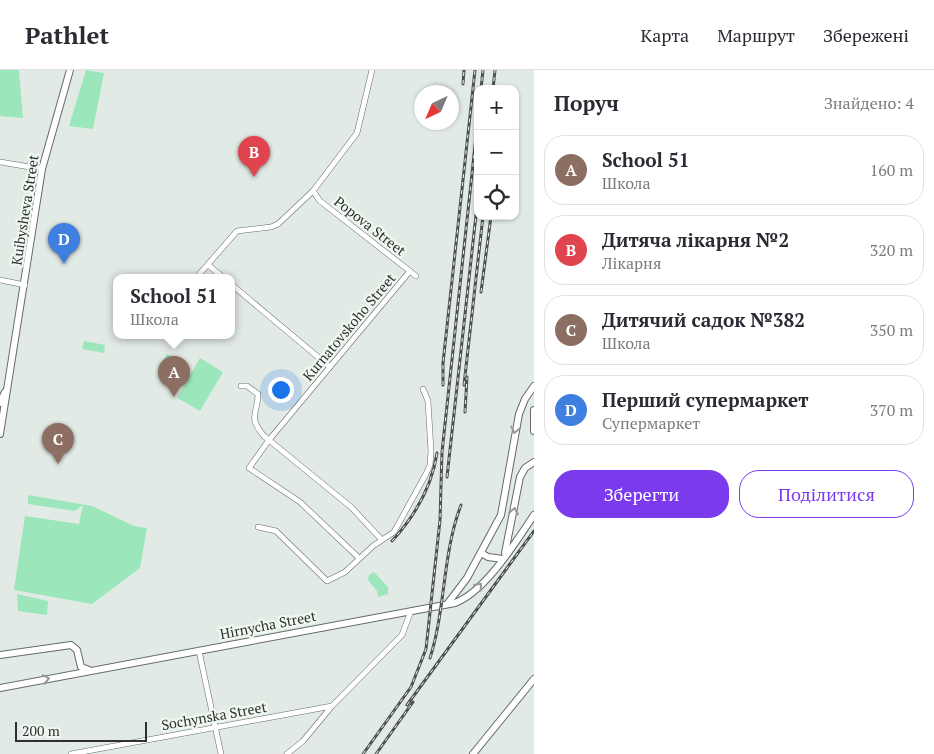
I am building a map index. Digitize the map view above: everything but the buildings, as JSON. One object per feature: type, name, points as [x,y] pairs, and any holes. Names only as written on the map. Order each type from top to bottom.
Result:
[{"type":"main road","name":"Kuibysheva Street","points":[[0,434],[2,411],[25,285],[42,169],[70,70]]},
{"type":"main road","name":"Kuibysheva Street","points":[[0,403],[8,386]]},
{"type":"main road","points":[[448,603],[467,578],[501,515],[519,414],[525,399],[534,386]]},
{"type":"main road","points":[[534,410],[534,431]]},
{"type":"main road","points":[[481,553],[503,559],[509,538],[520,476],[525,468],[534,462]]},
{"type":"main road","name":"Hirnycha Street","points":[[0,688],[411,611],[464,599],[475,592],[503,559],[534,515]]},
{"type":"main road","points":[[0,655],[67,644],[76,648],[79,663],[77,670],[71,675]]},
{"type":"main road","points":[[79,663],[84,669],[93,671]]},
{"type":"main road","points":[[473,754],[534,679]]},
{"type":"street","points":[[200,274],[237,231],[271,227],[278,224],[313,191],[357,133],[372,70]]},
{"type":"street","points":[[0,162],[42,169]]},
{"type":"street","name":"Popova Street","points":[[313,191],[320,201],[416,276]]},
{"type":"street","points":[[208,265],[219,274]]},
{"type":"street","name":"Kurnatovskoho Street","points":[[359,558],[300,502],[249,468],[269,440],[410,271]]},
{"type":"street","points":[[0,280],[25,285]]},
{"type":"street","points":[[235,288],[330,367]]},
{"type":"street","points":[[242,386],[247,386],[258,394],[254,412],[256,425],[269,440],[351,507],[381,539]]},
{"type":"street","points":[[258,528],[276,531],[327,581],[346,572],[381,539],[397,529],[426,474],[431,458],[428,400],[423,389]]},
{"type":"street","points":[[287,754],[302,741],[332,706],[402,635],[411,611]]},
{"type":"street","points":[[198,651],[221,754]]},
{"type":"street","name":"Sochynska Street","points":[[72,754],[332,706]]},
{"type":"green space","points":[[0,70],[19,70],[23,118],[0,116]]},
{"type":"green space","points":[[86,70],[104,73],[93,129],[69,126]]},
{"type":"green space","points":[[84,341],[105,345],[104,353],[82,349]]},
{"type":"green space","points":[[167,354],[188,367],[181,378],[160,366]]},
{"type":"green space","points":[[200,358],[223,372],[200,411],[177,398]]},
{"type":"green space","points":[[28,495],[92,506],[134,526],[147,528],[140,568],[92,604],[14,590],[25,516],[79,524],[83,505],[75,511],[28,504]]},
{"type":"green space","points":[[374,572],[388,587],[388,594],[378,597],[377,591],[368,580],[369,575]]},
{"type":"green space","points":[[17,594],[48,601],[47,615],[18,611]]},
{"type":"railway","points":[[463,84],[464,70]]},
{"type":"railway","points":[[443,385],[443,363],[475,70]]},
{"type":"railway","points":[[481,85],[483,70]]},
{"type":"railway","points":[[493,85],[495,70]]},
{"type":"railway","points":[[363,754],[411,687],[426,649],[440,520],[442,452],[477,130]]},
{"type":"railway","points":[[447,477],[475,220]]},
{"type":"railway","points":[[464,385],[483,220]]},
{"type":"railway","points":[[481,292],[490,220]]},
{"type":"railway","points":[[465,412],[467,377]]},
{"type":"railway","points":[[392,541],[408,522],[421,500],[431,477],[437,453]]},
{"type":"railway","points":[[430,658],[439,620],[450,543],[461,505]]},
{"type":"railway","points":[[407,705],[534,531]]},
{"type":"railway","points":[[376,754],[413,702]]},
{"type":"place","name":"Дитяча лікарня №2","points":[[254,177]]},
{"type":"place","name":"Перший супермаркет","points":[[64,264]]},
{"type":"place","name":"School 51","points":[[174,397]]},
{"type":"place","name":"Дитячий садок №382","points":[[58,464]]}]
